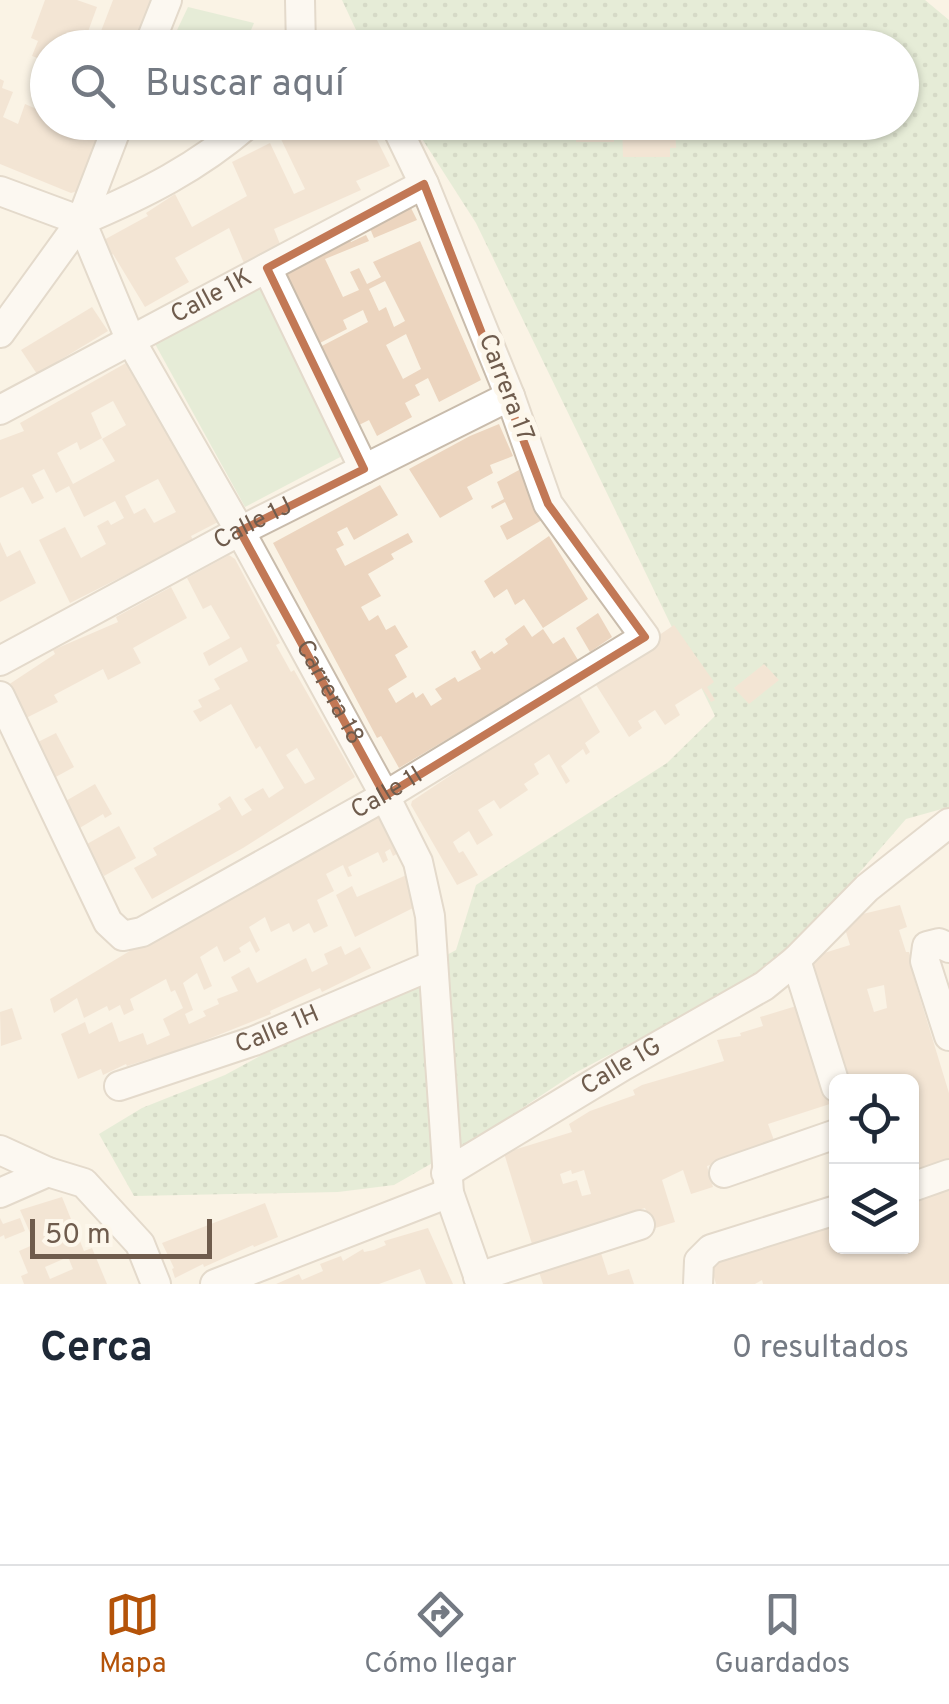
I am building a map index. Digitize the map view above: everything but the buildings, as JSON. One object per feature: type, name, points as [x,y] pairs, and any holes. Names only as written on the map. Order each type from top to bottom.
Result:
[{"type":"street","points":[[155,30],[167,0]]},
{"type":"street","points":[[300,0],[301,30]]},
{"type":"street","points":[[0,333],[81,222],[112,140]]},
{"type":"street","points":[[0,192],[81,222],[148,193],[229,140]]},
{"type":"street","name":"Carrera 17","points":[[403,140],[510,396],[548,504],[645,637]]},
{"type":"street","name":"Calle 1K","points":[[0,410],[424,184]]},
{"type":"street","name":"Carrera 18","points":[[81,222],[131,341],[240,531],[418,862],[430,916],[448,1183],[479,1280]]},
{"type":"street","points":[[267,268],[364,469]]},
{"type":"street","name":"Calle 1J","points":[[0,661],[240,531],[510,396]]},
{"type":"street","name":"Calle 1I","points":[[0,696],[108,922],[123,936],[142,932],[385,796],[645,637]]},
{"type":"street","points":[[832,1074],[796,960],[867,888],[949,823]]},
{"type":"street","points":[[938,947],[924,960],[949,1036]]},
{"type":"street","name":"Calle 1G","points":[[215,1284],[448,1183],[622,1066],[764,986],[796,960]]},
{"type":"street","name":"Calle 1H","points":[[119,1086],[254,1041],[433,965]]},
{"type":"street","points":[[724,1172],[829,1136]]},
{"type":"street","points":[[0,1150],[84,1183],[140,1244],[156,1284]]},
{"type":"street","points":[[0,1192],[48,1172]]},
{"type":"street","points":[[919,1185],[949,1174]]},
{"type":"street","points":[[699,1272],[710,1249],[829,1212]]},
{"type":"street","points":[[479,1280],[640,1225]]},
{"type":"highlighted area","points":[[424,184],[548,504],[645,637],[385,796],[240,531],[364,469],[267,268]]},
{"type":"green space","points":[[342,0],[925,0],[949,20],[949,807],[906,819],[780,964],[575,1073],[483,1134],[394,1185],[338,1192],[134,1196],[99,1134],[142,1108],[225,1075],[456,950],[476,885],[667,763],[715,716],[476,223],[423,140],[919,140],[919,30],[356,30]]},
{"type":"green space","points":[[188,7],[254,23],[251,30],[177,30]]},
{"type":"green space","points":[[261,280],[346,454],[245,507],[149,333]]}]
